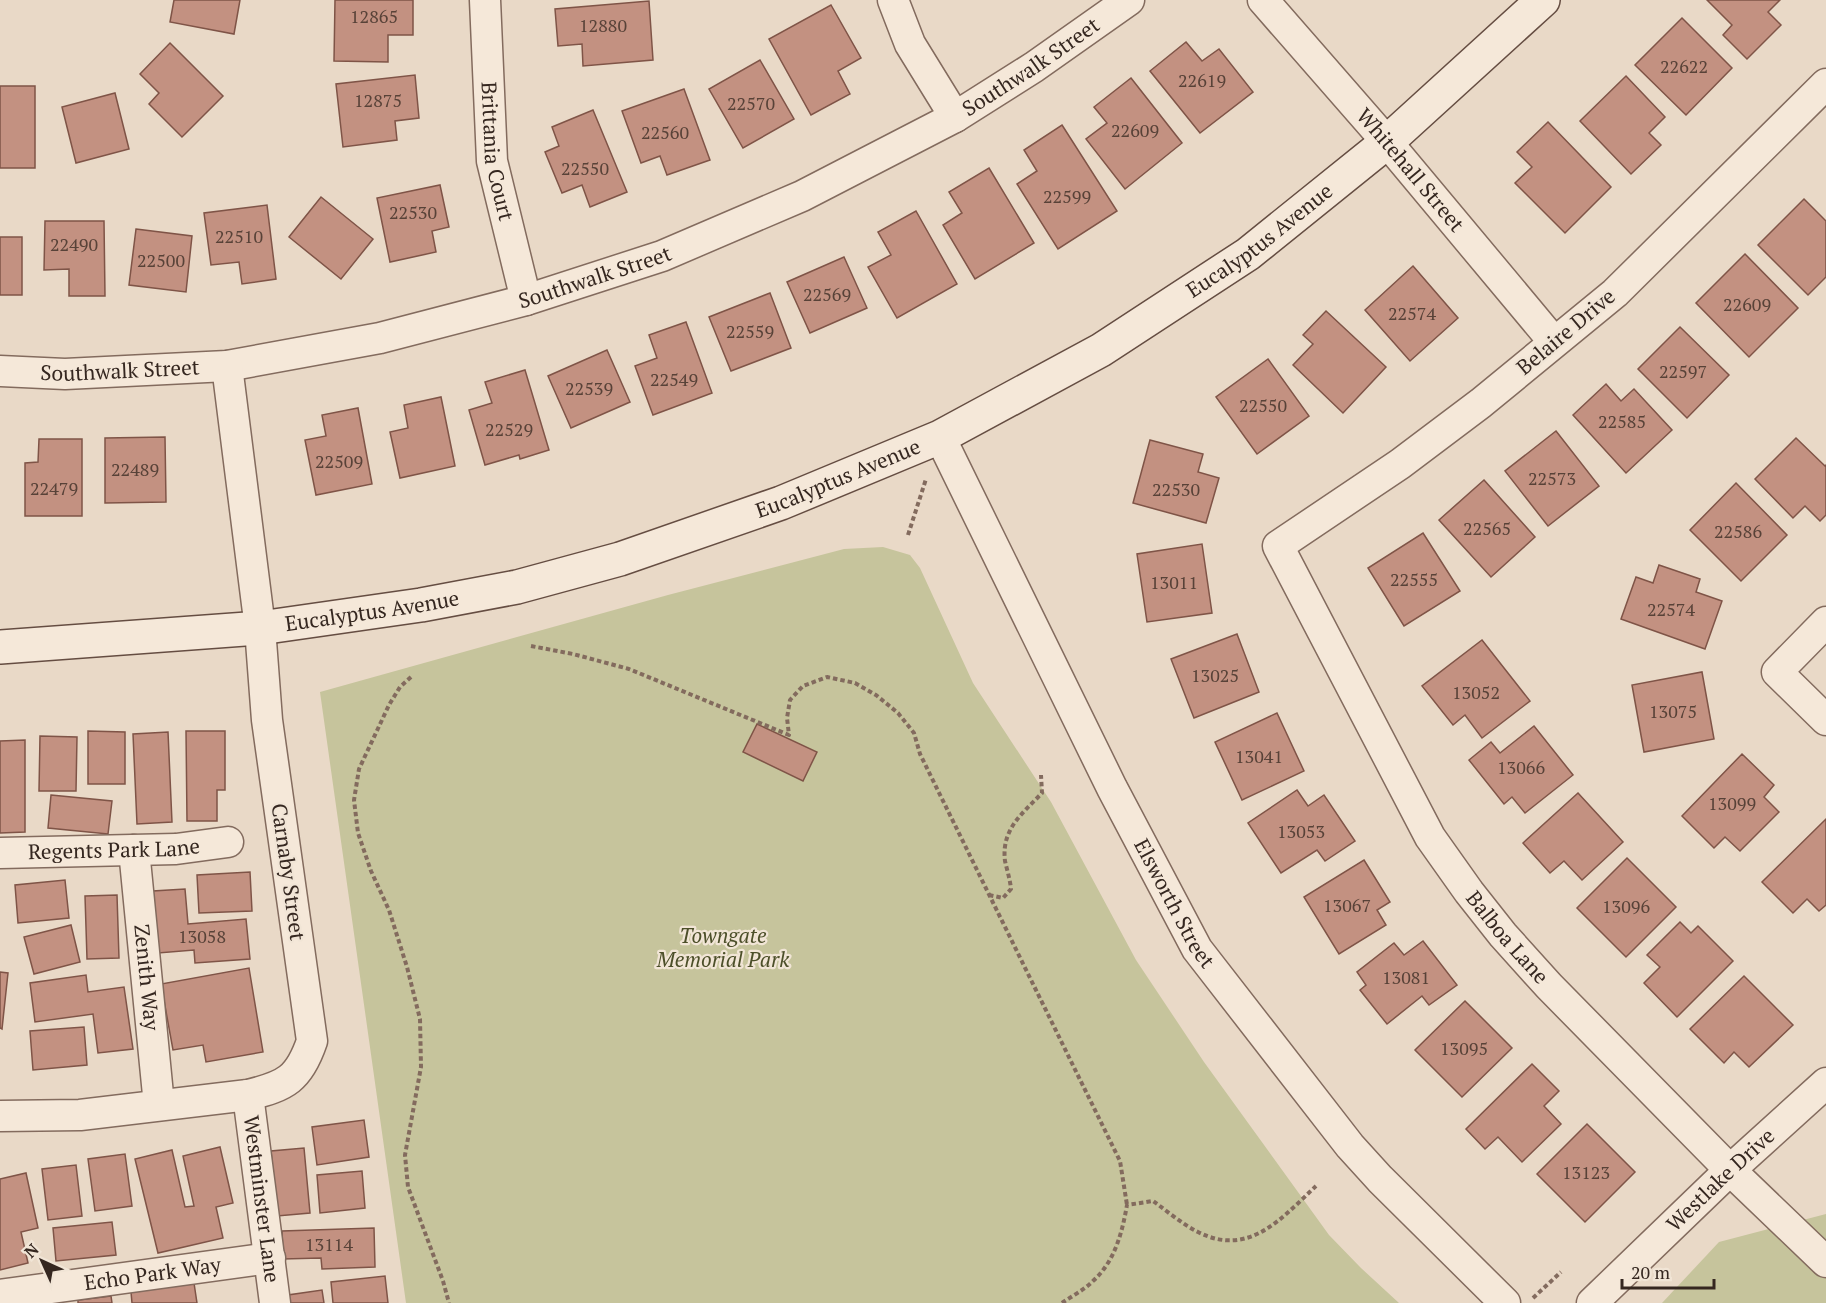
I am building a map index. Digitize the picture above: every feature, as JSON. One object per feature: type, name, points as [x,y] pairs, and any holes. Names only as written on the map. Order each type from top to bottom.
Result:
[{"type":"street","name":"Brittania Court","points":[[485,0],[492,161],[526,300]]},
{"type":"street","points":[[893,0],[910,44],[955,117]]},
{"type":"street","name":"Southwalk Street","points":[[0,371],[65,374],[227,366],[380,338],[526,300],[662,256],[802,195],[955,117],[1034,67],[1129,0]]},
{"type":"street","name":"Whitehall Street","points":[[1263,0],[1387,142],[1554,342]]},
{"type":"street","name":"Eucalyptus Avenue","points":[[0,647],[260,628],[458,599],[518,587],[620,559],[781,503],[940,437],[1101,350],[1248,254],[1387,142],[1543,0]]},
{"type":"street","name":"Belaire Drive","points":[[1278,546],[1400,464],[1480,403],[1615,292],[1826,84]]},
{"type":"street","name":"Carnaby Street","points":[[0,1116],[80,1115],[248,1095],[273,1088],[291,1078],[305,1061],[312,1041],[267,720],[260,628],[227,366]]},
{"type":"street","name":"Elsworth Street","points":[[940,437],[1112,788],[1197,949],[1350,1146],[1380,1179],[1505,1303]]},
{"type":"street","name":"Balboa Lane","points":[[1278,546],[1430,837],[1469,892],[1503,935],[1550,986],[1730,1170],[1826,1262]]},
{"type":"street","points":[[1826,622],[1777,672],[1826,720]]},
{"type":"street","name":"Regents Park Lane","points":[[0,853],[176,849],[228,842]]},
{"type":"street","name":"Zenith Way","points":[[134,850],[159,1105]]},
{"type":"street","name":"Westlake Drive","points":[[1592,1303],[1730,1170],[1826,1083]]},
{"type":"street","name":"Westminster Lane","points":[[248,1095],[275,1303]]},
{"type":"street","name":"Echo Park Way","points":[[0,1295],[270,1258]]},
{"type":"path","points":[[909,535],[940,437]]},
{"type":"path","points":[[531,646],[573,654],[629,669],[789,735],[787,718],[790,700],[803,686],[827,677],[855,683],[876,695],[898,713],[914,733],[920,754],[1120,1161],[1127,1205],[1123,1232],[1112,1257],[1093,1281],[1062,1303]]},
{"type":"path","points":[[411,677],[400,687],[359,769],[354,800],[358,833],[371,871],[389,910],[407,967],[420,1020],[421,1067],[405,1155],[408,1188],[449,1303]]},
{"type":"path","points":[[989,895],[1003,898],[1011,889],[1005,859],[1006,843],[1014,821],[1042,793],[1041,775]]},
{"type":"path","points":[[1127,1205],[1153,1201],[1197,1232],[1219,1240],[1240,1240],[1264,1232],[1316,1186]]},
{"type":"path","points":[[1528,1303],[1561,1272]]},
{"type":"green space","name":"Towngate Memorial Park","points":[[883,547],[910,555],[920,568],[973,683],[1051,802],[1136,960],[1204,1062],[1329,1235],[1399,1303],[406,1303],[320,692],[668,595],[844,549]]},
{"type":"green space","points":[[1826,1214],[1826,1303],[1662,1303],[1719,1242]]},
{"type":"building","points":[[174,0],[240,0],[234,34],[170,22]]},
{"type":"building","points":[[335,0],[413,0],[413,35],[388,35],[388,62],[334,61]]},
{"type":"building","points":[[1707,0],[1780,0],[1768,12],[1781,25],[1747,59],[1723,35],[1732,25]]},
{"type":"building","points":[[649,1],[653,60],[583,66],[582,44],[558,46],[555,9]]},
{"type":"building","points":[[831,5],[861,58],[838,71],[850,94],[811,115],[769,39]]},
{"type":"building","points":[[1682,18],[1732,68],[1686,115],[1635,65]]},
{"type":"building","points":[[1186,42],[1202,61],[1219,49],[1253,92],[1200,133],[1150,71]]},
{"type":"building","points":[[170,43],[223,96],[182,137],[149,104],[159,93],[140,74]]},
{"type":"building","points":[[760,60],[794,119],[743,148],[709,89]]},
{"type":"building","points":[[415,75],[419,118],[395,121],[397,140],[343,147],[336,84]]},
{"type":"building","points":[[1626,76],[1665,117],[1649,133],[1661,145],[1631,174],[1580,121]]},
{"type":"building","points":[[1131,78],[1182,143],[1125,189],[1086,139],[1107,123],[1094,107]]},
{"type":"building","points":[[0,86],[35,86],[35,168],[0,168]]},
{"type":"building","points":[[684,89],[710,160],[667,175],[660,156],[641,163],[622,111]]},
{"type":"building","points":[[115,93],[129,149],[76,163],[62,107]]},
{"type":"building","points":[[593,110],[627,192],[590,207],[582,185],[562,193],[545,152],[559,146],[552,127]]},
{"type":"building","points":[[1548,122],[1611,187],[1565,233],[1515,183],[1532,167],[1517,152]]},
{"type":"building","points":[[1062,125],[1117,211],[1058,249],[1017,184],[1037,171],[1024,150]]},
{"type":"building","points":[[989,168],[1034,243],[975,279],[943,225],[962,213],[949,192]]},
{"type":"building","points":[[440,185],[449,227],[432,231],[436,252],[390,262],[377,198]]},
{"type":"building","points":[[321,197],[373,239],[341,279],[289,237]]},
{"type":"building","points":[[1804,199],[1826,221],[1826,277],[1808,295],[1758,245]]},
{"type":"building","points":[[267,205],[276,279],[242,284],[239,262],[211,265],[204,213]]},
{"type":"building","points":[[916,211],[957,284],[897,318],[868,267],[891,255],[878,232]]},
{"type":"building","points":[[45,221],[104,221],[105,296],[69,296],[69,269],[44,270]]},
{"type":"building","points":[[136,229],[192,236],[186,292],[129,285]]},
{"type":"building","points":[[0,237],[22,237],[22,295],[0,295]]},
{"type":"building","points":[[1745,254],[1798,308],[1749,357],[1696,303]]},
{"type":"building","points":[[844,257],[867,308],[810,333],[787,282]]},
{"type":"building","points":[[1413,266],[1458,318],[1410,361],[1365,310]]},
{"type":"building","points":[[770,293],[791,348],[731,371],[709,317]]},
{"type":"building","points":[[1326,311],[1386,367],[1343,413],[1293,365],[1313,344],[1303,335]]},
{"type":"building","points":[[686,322],[712,393],[653,415],[635,366],[657,358],[649,335]]},
{"type":"building","points":[[1680,327],[1729,375],[1687,418],[1638,369]]},
{"type":"building","points":[[607,350],[630,402],[571,428],[548,376]]},
{"type":"building","points":[[1268,359],[1309,416],[1257,454],[1216,397]]},
{"type":"building","points":[[525,370],[549,450],[520,459],[519,455],[485,465],[469,410],[492,403],[485,382]]},
{"type":"building","points":[[1606,384],[1621,401],[1634,389],[1672,430],[1626,473],[1573,415]]},
{"type":"building","points":[[441,397],[455,466],[400,478],[390,432],[408,428],[404,405]]},
{"type":"building","points":[[358,408],[372,484],[316,495],[305,440],[326,436],[322,415]]},
{"type":"building","points":[[1556,431],[1599,486],[1548,526],[1505,471]]},
{"type":"building","points":[[165,437],[166,502],[105,503],[105,438]]},
{"type":"building","points":[[1796,438],[1826,465],[1826,515],[1820,521],[1805,506],[1793,518],[1755,479]]},
{"type":"building","points":[[39,439],[82,439],[82,516],[25,516],[25,463],[38,462]]},
{"type":"building","points":[[1150,440],[1203,454],[1198,472],[1219,478],[1206,523],[1133,503]]},
{"type":"building","points":[[1484,480],[1535,537],[1491,577],[1439,520]]},
{"type":"building","points":[[1736,483],[1787,535],[1741,581],[1690,530]]},
{"type":"building","points":[[1423,533],[1460,591],[1404,626],[1368,568]]},
{"type":"building","points":[[1202,544],[1212,613],[1147,622],[1137,554]]},
{"type":"building","points":[[1659,565],[1700,579],[1696,592],[1722,601],[1705,649],[1621,619],[1636,577],[1653,583]]},
{"type":"building","points":[[1237,634],[1259,692],[1194,718],[1171,659]]},
{"type":"building","points":[[1482,640],[1530,701],[1482,738],[1465,715],[1453,725],[1422,686]]},
{"type":"building","points":[[1702,672],[1714,739],[1644,752],[1632,685]]},
{"type":"building","points":[[1277,713],[1304,771],[1242,800],[1215,742]]},
{"type":"building","points":[[757,724],[817,752],[803,781],[743,752]]},
{"type":"building","points":[[1534,726],[1573,775],[1525,813],[1512,797],[1504,804],[1469,760],[1491,742],[1500,753]]},
{"type":"building","points":[[88,731],[125,732],[125,784],[88,784]]},
{"type":"building","points":[[186,731],[225,731],[225,790],[217,790],[217,821],[187,821]]},
{"type":"building","points":[[168,732],[172,822],[137,824],[133,734]]},
{"type":"building","points":[[40,736],[77,737],[76,791],[39,791]]},
{"type":"building","points":[[25,740],[25,832],[0,833],[0,741]]},
{"type":"building","points":[[1742,754],[1774,785],[1764,797],[1779,812],[1740,851],[1725,837],[1714,848],[1682,816]]},
{"type":"building","points":[[1297,790],[1308,806],[1324,795],[1355,841],[1325,861],[1317,850],[1281,873],[1248,823]]},
{"type":"building","points":[[1578,793],[1623,842],[1582,880],[1564,861],[1550,873],[1523,843]]},
{"type":"building","points":[[51,795],[112,801],[108,834],[48,828]]},
{"type":"building","points":[[1826,819],[1826,905],[1819,911],[1807,899],[1793,913],[1762,882]]},
{"type":"building","points":[[1627,858],[1676,907],[1626,957],[1577,908]]},
{"type":"building","points":[[1364,860],[1390,902],[1377,910],[1386,925],[1339,954],[1304,897]]},
{"type":"building","points":[[250,872],[252,911],[199,913],[197,875]]},
{"type":"building","points":[[65,880],[69,918],[18,923],[15,885]]},
{"type":"building","points":[[185,889],[188,924],[246,919],[250,959],[195,963],[194,950],[158,953],[153,891]]},
{"type":"building","points":[[117,895],[119,958],[87,959],[85,896]]},
{"type":"building","points":[[1680,922],[1691,933],[1698,926],[1733,961],[1677,1017],[1644,983],[1660,967],[1647,955]]},
{"type":"building","points":[[71,925],[80,962],[34,974],[24,937]]},
{"type":"building","points":[[1423,941],[1457,985],[1429,1005],[1422,996],[1387,1024],[1360,990],[1366,985],[1357,972],[1394,943],[1404,955]]},
{"type":"building","points":[[249,968],[263,1052],[206,1062],[203,1045],[173,1050],[161,984]]},
{"type":"building","points":[[0,972],[8,973],[2,1029],[0,1028]]},
{"type":"building","points":[[86,975],[88,992],[124,987],[133,1049],[98,1053],[93,1014],[35,1022],[30,983]]},
{"type":"building","points":[[1744,976],[1793,1025],[1749,1067],[1734,1052],[1724,1063],[1690,1029]]},
{"type":"building","points":[[1465,1001],[1512,1048],[1462,1097],[1415,1050]]},
{"type":"building","points":[[84,1027],[87,1065],[33,1070],[30,1031]]},
{"type":"building","points":[[1532,1064],[1559,1091],[1544,1106],[1561,1124],[1522,1162],[1498,1137],[1485,1149],[1466,1129]]},
{"type":"building","points":[[364,1120],[369,1157],[317,1165],[312,1127]]},
{"type":"building","points":[[1587,1124],[1635,1172],[1585,1222],[1537,1174]]},
{"type":"building","points":[[220,1147],[233,1203],[216,1207],[223,1238],[158,1253],[135,1159],[172,1150],[185,1207],[194,1206],[183,1156]]},
{"type":"building","points":[[304,1148],[310,1213],[277,1216],[271,1151]]},
{"type":"building","points":[[125,1154],[132,1206],[95,1211],[88,1159]]},
{"type":"building","points":[[76,1165],[82,1216],[48,1220],[42,1169]]},
{"type":"building","points":[[362,1171],[365,1208],[320,1213],[317,1175]]},
{"type":"building","points":[[26,1173],[38,1228],[21,1232],[28,1263],[0,1270],[0,1179]]},
{"type":"building","points":[[112,1222],[116,1255],[56,1261],[53,1228]]},
{"type":"building","points":[[374,1228],[375,1267],[322,1269],[321,1258],[283,1259],[282,1231]]},
{"type":"building","points":[[385,1276],[388,1303],[333,1303],[331,1282]]},
{"type":"building","points":[[194,1283],[197,1303],[132,1303],[131,1292]]},
{"type":"building","points":[[322,1290],[324,1303],[289,1303],[288,1295]]},
{"type":"building","points":[[111,1296],[112,1303],[78,1303],[78,1300]]}]
